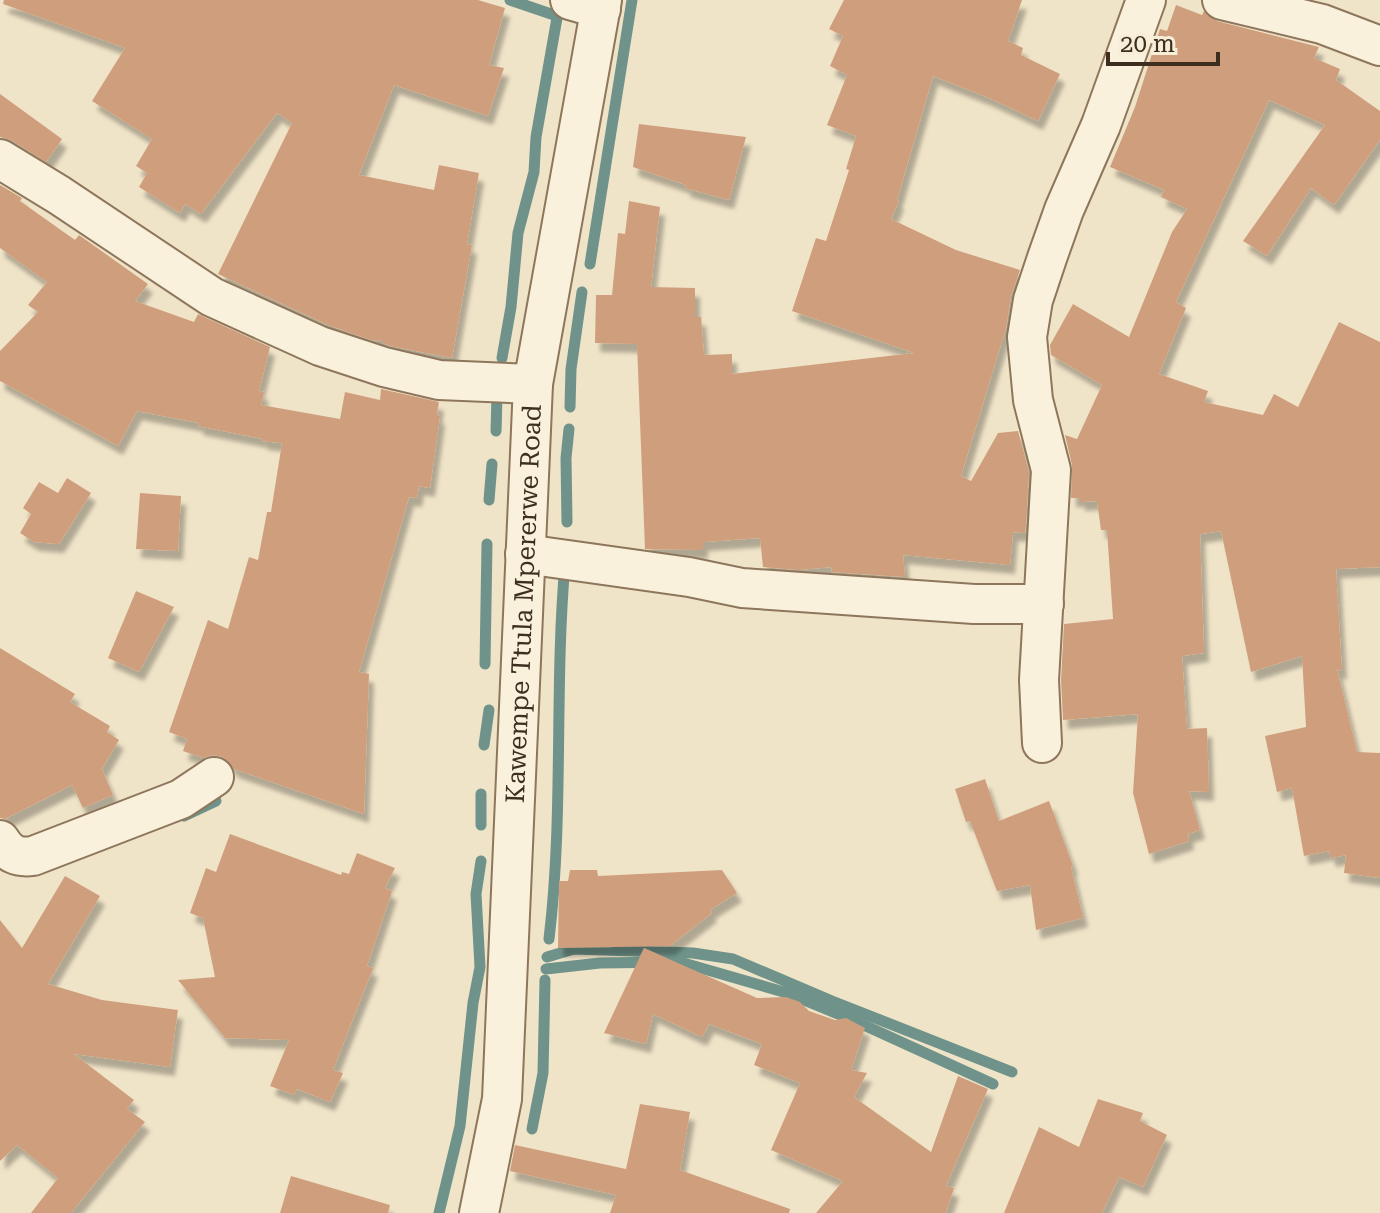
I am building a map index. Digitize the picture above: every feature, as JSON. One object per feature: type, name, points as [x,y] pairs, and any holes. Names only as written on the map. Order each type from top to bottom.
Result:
[{"type":"street","points":[[1042,743],[1039,680],[1051,470],[1033,400],[1027,337],[1033,300],[1047,258],[1101,125],[1146,0]]},
{"type":"street","points":[[1222,0],[1322,24],[1380,46]]},
{"type":"street","name":"Kawempe Ttula Mpererwe Road","points":[[479,1213],[502,1099],[533,384],[591,3]]},
{"type":"street","points":[[0,159],[212,297],[320,346],[384,367],[439,380],[533,384]]},
{"type":"street","points":[[525,554],[689,577],[742,588],[974,604],[1044,604]]},
{"type":"street","points":[[0,840],[7,850],[20,858],[33,856],[181,799],[214,777]]},
{"type":"building","points":[[4,0],[478,0],[505,8],[489,65],[504,68],[488,116],[394,85],[359,175],[434,190],[439,165],[479,173],[467,244],[472,245],[452,358],[390,346],[383,341],[328,325],[218,274],[292,123],[277,113],[201,214],[185,204],[180,213],[139,187],[147,173],[136,166],[152,139],[92,101],[125,48],[3,4]]},
{"type":"building","points":[[844,0],[1022,0],[1008,41],[1023,48],[1021,55],[1060,74],[1038,121],[933,76],[899,201],[891,219],[956,250],[1020,270],[1011,296],[1006,328],[961,476],[971,481],[998,433],[1018,431],[1029,472],[1026,525],[1025,533],[1013,532],[1010,565],[903,555],[905,577],[832,572],[831,567],[798,570],[763,567],[760,538],[703,542],[703,550],[645,549],[637,344],[595,343],[596,295],[612,295],[618,233],[625,234],[629,201],[660,207],[651,287],[695,288],[695,317],[701,317],[704,355],[732,354],[732,374],[914,353],[792,311],[816,238],[826,241],[849,170],[846,169],[856,136],[827,125],[847,75],[830,66],[843,36],[829,29]]},
{"type":"building","points":[[1176,5],[1202,15],[1204,11],[1217,21],[1319,47],[1314,58],[1340,69],[1336,80],[1380,111],[1380,140],[1334,205],[1311,188],[1267,256],[1243,241],[1325,125],[1269,100],[1176,302],[1186,308],[1159,374],[1208,391],[1204,402],[1263,415],[1274,394],[1298,407],[1339,322],[1380,342],[1380,567],[1336,569],[1342,671],[1337,669],[1357,752],[1380,753],[1380,878],[1344,873],[1346,855],[1331,858],[1329,851],[1304,856],[1292,788],[1277,792],[1265,736],[1306,727],[1302,656],[1251,672],[1221,531],[1200,534],[1204,653],[1182,656],[1187,729],[1207,728],[1209,792],[1189,791],[1200,830],[1188,834],[1189,841],[1149,854],[1133,793],[1138,714],[1063,720],[1061,680],[1064,624],[1113,619],[1107,530],[1101,530],[1097,501],[1080,502],[1080,498],[1071,498],[1072,465],[1065,435],[1077,439],[1102,385],[1051,355],[1050,345],[1073,304],[1129,337],[1172,232],[1187,209],[1161,197],[1164,190],[1110,167],[1135,107],[1160,29],[1167,31]]},
{"type":"building","points":[[0,94],[62,139],[46,162],[11,140],[0,137]]},
{"type":"building","points":[[639,124],[746,137],[729,200],[685,188],[686,185],[633,167]]},
{"type":"building","points":[[0,185],[22,198],[20,201],[75,240],[79,235],[148,284],[135,301],[194,322],[198,314],[270,347],[259,391],[264,392],[261,405],[340,419],[345,392],[380,400],[381,389],[439,402],[437,415],[440,416],[430,488],[419,486],[417,498],[409,497],[359,672],[369,674],[364,814],[234,769],[223,757],[213,755],[203,758],[183,751],[187,739],[169,732],[208,620],[228,629],[249,557],[258,560],[267,512],[271,512],[282,443],[137,411],[118,446],[0,381],[0,351],[38,312],[28,305],[47,282],[0,248]]},
{"type":"building","points":[[67,478],[91,493],[59,544],[34,542],[20,533],[31,514],[23,508],[39,482],[58,493]]},
{"type":"building","points":[[140,493],[181,496],[178,551],[136,549]]},
{"type":"building","points":[[136,591],[174,607],[139,672],[108,658]]},
{"type":"building","points":[[0,648],[75,694],[70,702],[110,726],[107,732],[119,740],[102,769],[113,795],[83,808],[72,785],[5,819],[0,818]]},
{"type":"building","points":[[985,779],[999,821],[1049,801],[1073,866],[1083,918],[1036,930],[1030,885],[997,891],[955,789]]},
{"type":"building","points":[[230,834],[341,875],[342,872],[349,874],[357,853],[395,868],[385,888],[392,891],[367,966],[373,968],[333,1070],[343,1073],[330,1102],[297,1089],[294,1095],[270,1086],[289,1040],[225,1038],[178,980],[215,977],[203,918],[190,913],[206,868],[216,872]]},
{"type":"building","points":[[570,870],[597,870],[598,876],[722,870],[737,893],[710,910],[712,913],[670,946],[558,948],[559,881],[568,881]]},
{"type":"building","points":[[65,876],[100,896],[48,984],[102,1000],[178,1010],[170,1067],[74,1054],[134,1100],[127,1109],[145,1122],[71,1213],[31,1213],[58,1178],[17,1145],[0,1161],[0,920],[22,948]]},
{"type":"building","points":[[644,948],[757,998],[786,997],[800,1002],[809,1011],[835,1020],[846,1018],[865,1028],[851,1070],[867,1073],[854,1097],[931,1152],[958,1076],[988,1089],[946,1186],[954,1188],[946,1213],[816,1213],[843,1181],[771,1150],[800,1083],[754,1065],[762,1044],[709,1024],[702,1037],[653,1014],[646,1044],[604,1033]]},
{"type":"building","points":[[1098,1099],[1143,1113],[1140,1121],[1167,1135],[1143,1187],[1119,1177],[1102,1213],[1004,1213],[1039,1127],[1079,1147]]},
{"type":"building","points":[[640,1104],[690,1112],[680,1170],[790,1209],[789,1213],[610,1213],[616,1195],[510,1171],[515,1145],[626,1169]]},
{"type":"building","points":[[291,1176],[390,1205],[388,1213],[280,1213]]},
{"type":"waterway","points":[[510,0],[557,16]]},
{"type":"waterway","points":[[590,264],[632,0]]},
{"type":"waterway","points":[[502,358],[511,307],[518,233],[534,172],[536,137],[560,1]]},
{"type":"waterway","points":[[570,407],[571,369],[582,292]]},
{"type":"waterway","points":[[496,431],[497,396]]},
{"type":"waterway","points":[[567,522],[569,429]]},
{"type":"waterway","points":[[489,500],[492,464]]},
{"type":"waterway","points":[[485,664],[487,544]]},
{"type":"waterway","points":[[549,939],[556,846],[565,564]]},
{"type":"waterway","points":[[484,745],[489,710]]},
{"type":"waterway","points":[[481,794],[481,825]]},
{"type":"waterway","points":[[184,816],[216,801]]},
{"type":"waterway","points":[[439,1213],[460,1126],[473,1003],[480,967],[476,894],[481,861]]},
{"type":"waterway","points":[[547,957],[574,949],[693,953],[733,959],[1012,1072]]},
{"type":"waterway","points":[[546,969],[600,963],[680,962],[787,993],[993,1084]]},
{"type":"waterway","points":[[532,1129],[543,1073],[545,980]]}]
